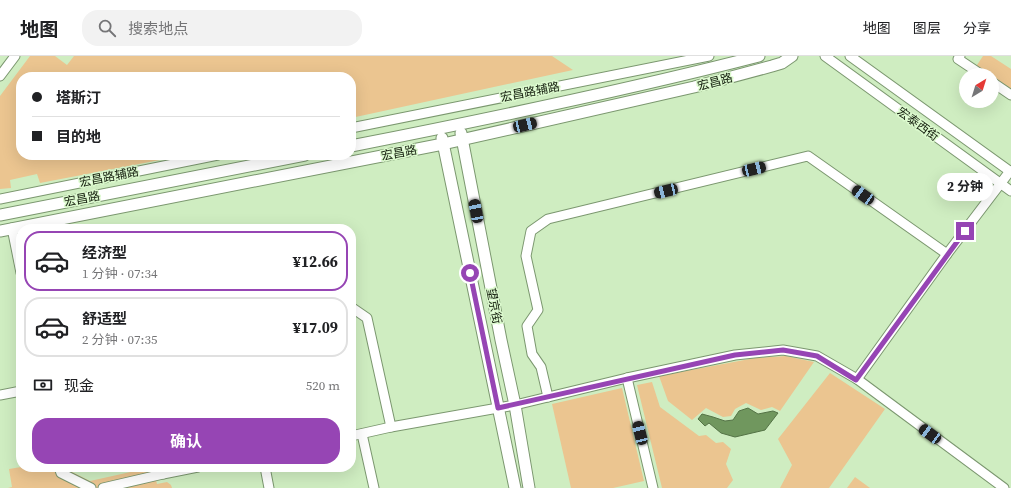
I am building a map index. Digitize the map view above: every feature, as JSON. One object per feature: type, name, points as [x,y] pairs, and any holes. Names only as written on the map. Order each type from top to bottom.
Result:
[{"type":"main road","name":"宏昌路","points":[[356,145],[458,125],[690,74],[760,56]]},
{"type":"main road","name":"宏昌路","points":[[33,224],[444,144],[694,87],[782,63],[792,56]]},
{"type":"main road","name":"望京街","points":[[458,125],[515,405],[529,488]]},
{"type":"main road","name":"望京街","points":[[439,128],[444,144],[515,488]]},
{"type":"main road","name":"宏昌路","points":[[0,215],[279,160]]},
{"type":"main road","name":"宏昌路","points":[[0,231],[16,227]]},
{"type":"street","points":[[0,76],[15,56]]},
{"type":"street","name":"宏昌路辅路","points":[[356,127],[709,56]]},
{"type":"street","name":"宏泰西街","points":[[825,56],[1011,191]]},
{"type":"street","name":"宏泰西街","points":[[850,56],[1010,171]]},
{"type":"street","points":[[958,57],[973,68]]},
{"type":"street","points":[[999,86],[1011,94]]},
{"type":"street","points":[[548,397],[541,366],[532,354],[527,326],[538,310],[526,256],[531,231],[548,219],[808,156],[947,254]]},
{"type":"street","name":"宏昌路辅路","points":[[0,199],[193,160]]},
{"type":"street","points":[[856,380],[947,254],[1010,171]]},
{"type":"street","points":[[12,228],[16,248]]},
{"type":"street","points":[[356,310],[367,318],[391,426]]},
{"type":"street","points":[[356,435],[391,426],[515,405],[627,378],[735,355],[783,350],[817,356],[856,380],[1004,488]]},
{"type":"street","points":[[627,378],[653,488]]},
{"type":"street","points":[[0,395],[16,392]]},
{"type":"street","points":[[362,434],[374,488]]},
{"type":"street","points":[[61,472],[91,488]]},
{"type":"street","points":[[103,488],[156,472]]},
{"type":"street","points":[[266,472],[269,488]]},
{"type":"shaded area","points":[[30,56],[55,56],[67,65],[74,56],[552,56],[573,70],[356,117],[356,72],[18,72]]},
{"type":"shaded area","points":[[983,56],[991,56],[1011,69],[1011,92],[999,84],[999,68],[975,68]]},
{"type":"shaded area","points":[[16,75],[16,160],[160,160],[40,183],[37,174],[10,180],[11,188],[0,189],[0,96]]},
{"type":"shaded area","points":[[786,356],[814,362],[780,411],[772,407],[761,410],[746,403],[735,409],[731,416],[723,417],[706,408],[692,420],[668,401],[659,376],[755,358]]},
{"type":"shaded area","points":[[830,373],[885,409],[829,488],[780,488],[792,465],[778,439]]},
{"type":"shaded area","points":[[652,382],[660,407],[699,436],[706,435],[716,443],[723,442],[731,449],[726,464],[733,480],[727,488],[662,488],[637,385]]},
{"type":"shaded area","points":[[622,388],[644,481],[613,488],[571,488],[552,404]]},
{"type":"shaded area","points":[[748,408],[758,414],[773,411],[778,413],[765,430],[735,437],[721,433],[709,423],[705,426],[698,419],[702,414],[725,421],[733,420],[739,411]]},
{"type":"shaded area","points":[[16,468],[16,472],[72,472],[90,481],[130,472],[154,472],[157,484],[167,482],[172,488],[8,488],[12,487],[9,469]]},
{"type":"shaded area","points":[[855,477],[870,488],[847,488]]},
{"type":"route","points":[[470,273],[498,408],[735,355],[783,350],[817,356],[856,380],[965,231]]}]
